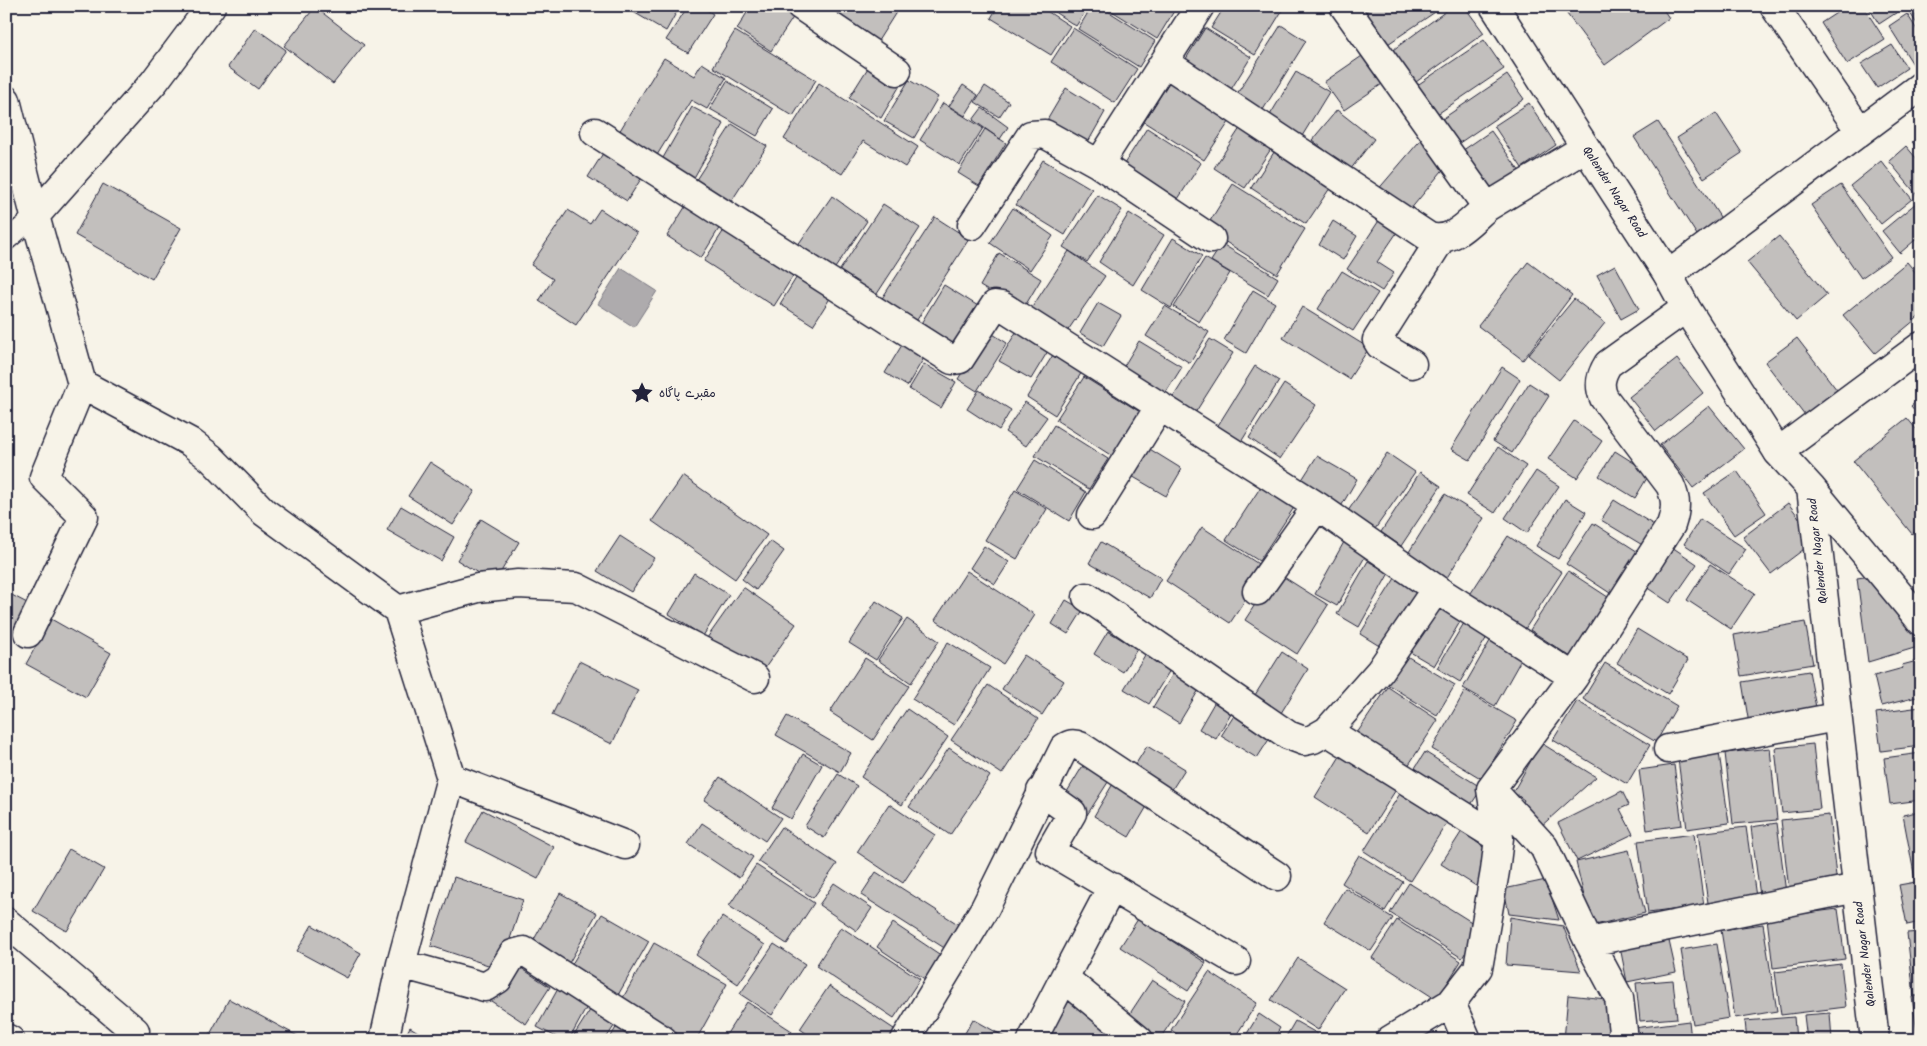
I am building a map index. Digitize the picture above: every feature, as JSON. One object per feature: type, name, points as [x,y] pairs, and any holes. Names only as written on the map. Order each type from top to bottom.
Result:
[{"type":"street","points":[[35,216],[154,82],[211,6]]},
{"type":"street","points":[[801,6],[898,71]]},
{"type":"street","points":[[1099,164],[1166,63],[1200,6]]},
{"type":"street","points":[[1344,6],[1487,207]]},
{"type":"street","name":"Qalender Nagar Road","points":[[1494,6],[1668,274],[1686,308],[1778,452],[1811,488],[1836,717],[1875,1040]]},
{"type":"street","points":[[1781,9],[1860,131]]},
{"type":"street","points":[[1166,63],[1429,236],[1441,239],[1450,238],[1487,207],[1585,148]]},
{"type":"street","points":[[1668,274],[1921,86]]},
{"type":"street","points":[[6,100],[35,216],[82,384],[44,477],[84,518],[28,633]]},
{"type":"street","points":[[595,132],[952,360],[960,359],[992,308],[998,305],[1317,506],[1436,589],[1574,678]]},
{"type":"street","points":[[972,226],[1031,135],[1045,134],[1099,164],[1212,239]]},
{"type":"street","points":[[1412,364],[1380,345],[1377,340],[1441,239]]},
{"type":"street","points":[[1390,1040],[1451,1003],[1478,968],[1495,871],[1498,838],[1491,789],[1574,678],[1670,525],[1676,510],[1675,496],[1670,485],[1604,398],[1601,392],[1601,376],[1608,364],[1686,308]]},
{"type":"street","points":[[1778,452],[1921,346]]},
{"type":"street","points":[[82,384],[190,442],[211,458],[264,512],[398,610],[451,778],[401,964],[384,1040]]},
{"type":"street","points":[[1092,515],[1160,406]]},
{"type":"street","points":[[1811,488],[1921,621]]},
{"type":"street","points":[[1257,591],[1317,506]]},
{"type":"street","points":[[398,610],[478,588],[518,584],[576,587],[755,678]]},
{"type":"street","points":[[1087,597],[1288,735],[1304,741],[1313,739],[1327,731],[1380,671],[1436,589]]},
{"type":"street","points":[[1668,749],[1836,717]]},
{"type":"street","points":[[1327,731],[1498,838]]},
{"type":"street","points":[[905,1040],[985,908],[1041,791],[1064,748],[1074,743],[1277,876]]},
{"type":"street","points":[[451,778],[625,845]]},
{"type":"street","points":[[1491,789],[1544,847],[1588,942],[1619,998],[1624,1040]]},
{"type":"street","points":[[1041,791],[1072,813],[1050,851],[1236,961]]},
{"type":"street","points":[[1032,1040],[1112,887]]},
{"type":"street","points":[[1588,942],[1857,888]]},
{"type":"street","points":[[6,922],[138,1037]]},
{"type":"street","points":[[401,964],[485,988],[498,979],[513,954],[524,950],[663,1040]]},
{"type":"street","points":[[1064,978],[1138,1040]]},
{"type":"street","points":[[1451,1003],[1466,1040]]},
{"type":"street","points":[[6,1038],[10,1040]]},
{"type":"lane","points":[[6,240],[35,216]]},
{"type":"shaded area","points":[[621,268],[657,291],[634,327],[598,304]]},
{"type":"building","points":[[623,6],[680,6],[666,31]]},
{"type":"building","points":[[688,6],[701,6],[713,14],[688,53],[666,40]]},
{"type":"building","points":[[751,6],[785,6],[796,13],[771,51],[737,29]]},
{"type":"building","points":[[807,6],[841,6],[831,21]]},
{"type":"building","points":[[844,6],[900,6],[871,52],[831,27]]},
{"type":"building","points":[[998,6],[1039,6],[1070,26],[1051,55],[991,18]]},
{"type":"building","points":[[1045,6],[1089,6],[1076,26]]},
{"type":"building","points":[[1092,6],[1100,6],[1155,41],[1139,67],[1078,29]]},
{"type":"building","points":[[1104,6],[1166,6],[1174,11],[1157,39]]},
{"type":"building","points":[[1225,6],[1285,6],[1255,55],[1211,28]]},
{"type":"building","points":[[1374,6],[1444,6],[1382,48],[1360,15]]},
{"type":"building","points":[[1453,6],[1464,6],[1484,33],[1409,87],[1386,55]]},
{"type":"building","points":[[1561,6],[1661,6],[1669,18],[1605,65]]},
{"type":"building","points":[[1847,6],[1863,6],[1885,40],[1847,64],[1821,23]]},
{"type":"building","points":[[1868,6],[1900,6],[1902,9],[1879,24]]},
{"type":"building","points":[[1914,6],[1921,6],[1921,30],[1908,10]]},
{"type":"building","points":[[315,7],[364,45],[333,84],[284,46]]},
{"type":"building","points":[[1907,14],[1921,36],[1921,66],[1916,69],[1889,26]]},
{"type":"building","points":[[1281,25],[1306,41],[1261,113],[1235,97]]},
{"type":"building","points":[[255,28],[286,50],[258,89],[228,67]]},
{"type":"building","points":[[1073,28],[1137,69],[1115,103],[1051,62]]},
{"type":"building","points":[[1205,28],[1251,57],[1230,91],[1184,62]]},
{"type":"building","points":[[735,31],[816,80],[793,116],[713,67]]},
{"type":"building","points":[[1484,40],[1504,69],[1430,119],[1410,90]]},
{"type":"building","points":[[1892,45],[1907,68],[1877,88],[1861,64]]},
{"type":"building","points":[[1365,54],[1385,82],[1344,110],[1324,82]]},
{"type":"building","points":[[664,58],[694,76],[702,63],[726,78],[707,109],[691,100],[654,160],[616,137]]},
{"type":"building","points":[[871,63],[902,82],[881,118],[849,98]]},
{"type":"building","points":[[1296,72],[1329,92],[1299,141],[1267,120]]},
{"type":"building","points":[[1507,75],[1524,99],[1449,150],[1432,126]]},
{"type":"building","points":[[909,80],[938,97],[914,138],[884,121]]},
{"type":"building","points":[[727,81],[773,109],[757,136],[710,109]]},
{"type":"building","points":[[1170,81],[1231,119],[1204,160],[1144,122]]},
{"type":"building","points":[[819,83],[918,147],[905,167],[863,141],[842,174],[784,139]]},
{"type":"building","points":[[963,85],[978,95],[965,116],[949,106]]},
{"type":"building","points":[[985,86],[1009,102],[999,117],[975,102]]},
{"type":"building","points":[[1066,88],[1105,112],[1083,151],[1043,127]]},
{"type":"building","points":[[943,103],[983,128],[960,165],[920,140]]},
{"type":"building","points":[[1529,103],[1556,145],[1522,168],[1494,126]]},
{"type":"building","points":[[692,107],[724,124],[691,183],[659,165]]},
{"type":"building","points":[[982,108],[1008,127],[1000,139],[973,120]]},
{"type":"building","points":[[1337,110],[1374,139],[1350,170],[1312,140]]},
{"type":"building","points":[[1716,113],[1742,153],[1704,178],[1677,138]]},
{"type":"building","points":[[1246,119],[1277,140],[1245,188],[1214,168]]},
{"type":"building","points":[[1658,122],[1722,220],[1697,235],[1634,137]]},
{"type":"building","points":[[732,124],[767,146],[727,208],[692,186]]},
{"type":"building","points":[[1147,128],[1201,163],[1178,199],[1124,164]]},
{"type":"building","points":[[985,129],[1006,143],[979,186],[958,173]]},
{"type":"building","points":[[1491,131],[1520,172],[1489,194],[1459,153]]},
{"type":"building","points":[[1921,135],[1921,152],[1912,142]]},
{"type":"building","points":[[1424,136],[1451,160],[1405,216],[1376,192]]},
{"type":"building","points":[[1278,146],[1334,182],[1306,224],[1251,188]]},
{"type":"building","points":[[1906,146],[1921,164],[1921,200],[1889,161]]},
{"type":"building","points":[[607,147],[646,171],[627,201],[588,177]]},
{"type":"building","points":[[1043,160],[1092,189],[1065,235],[1016,205]]},
{"type":"building","points":[[1881,161],[1912,199],[1881,224],[1850,186]]},
{"type":"building","points":[[103,184],[181,228],[152,279],[75,235]]},
{"type":"building","points":[[1233,184],[1305,229],[1277,274],[1205,229]]},
{"type":"building","points":[[1841,185],[1891,257],[1861,278],[1811,205]]},
{"type":"building","points":[[1098,195],[1122,210],[1087,262],[1063,247]]},
{"type":"building","points":[[692,196],[726,217],[701,258],[667,236]]},
{"type":"building","points":[[832,196],[867,221],[831,274],[795,249]]},
{"type":"building","points":[[1916,203],[1921,209],[1921,235],[1900,253],[1882,231]]},
{"type":"building","points":[[883,204],[920,228],[873,300],[836,276]]},
{"type":"building","points":[[1013,208],[1053,236],[1030,270],[990,243]]},
{"type":"building","points":[[600,209],[637,233],[576,325],[539,301],[553,279],[531,265],[568,210],[590,224]]},
{"type":"building","points":[[1129,213],[1164,235],[1133,285],[1099,262]]},
{"type":"building","points":[[1384,213],[1402,225],[1377,262],[1394,273],[1382,291],[1347,269]]},
{"type":"building","points":[[935,217],[969,239],[913,326],[879,303]]},
{"type":"building","points":[[1333,221],[1357,236],[1343,260],[1319,245]]},
{"type":"building","points":[[728,224],[798,268],[774,306],[704,261]]},
{"type":"building","points":[[1779,236],[1827,295],[1796,321],[1747,262]]},
{"type":"building","points":[[1173,238],[1202,256],[1171,308],[1142,290]]},
{"type":"building","points":[[1222,244],[1278,278],[1268,295],[1211,261]]},
{"type":"building","points":[[1069,251],[1105,276],[1062,339],[1027,315]]},
{"type":"building","points":[[999,253],[1041,279],[1022,311],[980,286]]},
{"type":"building","points":[[1205,258],[1230,273],[1199,322],[1174,307]]},
{"type":"building","points":[[1528,262],[1572,295],[1523,360],[1478,326]]},
{"type":"building","points":[[1907,262],[1921,279],[1921,315],[1875,353],[1843,315]]},
{"type":"building","points":[[1615,265],[1639,309],[1621,319],[1597,275]]},
{"type":"building","points":[[803,267],[836,289],[813,325],[780,304]]},
{"type":"building","points":[[1342,271],[1378,293],[1353,331],[1318,309]]},
{"type":"building","points":[[944,285],[983,309],[957,353],[917,330]]},
{"type":"building","points":[[1253,290],[1275,303],[1246,353],[1224,340]]},
{"type":"building","points":[[1574,299],[1605,323],[1559,380],[1528,355]]},
{"type":"building","points":[[1098,303],[1121,316],[1103,346],[1080,333]]},
{"type":"building","points":[[1165,306],[1209,332],[1190,363],[1146,336]]},
{"type":"building","points":[[1302,307],[1369,348],[1349,379],[1283,338]]},
{"type":"building","points":[[1022,322],[1054,341],[1031,379],[999,361]]},
{"type":"building","points":[[988,331],[1007,343],[977,391],[958,379]]},
{"type":"building","points":[[908,335],[930,348],[907,386],[885,373]]},
{"type":"building","points":[[1797,338],[1837,390],[1805,415],[1765,362]]},
{"type":"building","points":[[1210,339],[1233,353],[1195,413],[1172,399]]},
{"type":"building","points":[[1139,341],[1182,367],[1163,397],[1121,371]]},
{"type":"building","points":[[1056,350],[1085,367],[1055,415],[1027,397]]},
{"type":"building","points":[[1677,359],[1703,393],[1656,431],[1629,397]]},
{"type":"building","points":[[924,364],[956,382],[941,408],[909,389]]},
{"type":"building","points":[[1255,366],[1279,381],[1241,442],[1217,427]]},
{"type":"building","points":[[1502,367],[1520,379],[1470,460],[1451,449]]},
{"type":"building","points":[[1084,377],[1140,412],[1112,456],[1056,420]]},
{"type":"building","points":[[1529,383],[1549,396],[1512,453],[1493,441]]},
{"type":"building","points":[[1284,384],[1316,405],[1280,459],[1249,438]]},
{"type":"building","points":[[979,390],[1011,410],[999,430],[967,409]]},
{"type":"building","points":[[1921,398],[1921,418],[1911,406]]},
{"type":"building","points":[[1025,402],[1047,417],[1026,446],[1005,432]]},
{"type":"building","points":[[1709,406],[1744,449],[1693,488],[1660,445]]},
{"type":"building","points":[[1907,418],[1921,435],[1921,527],[1912,534],[1853,461]]},
{"type":"building","points":[[1574,421],[1602,441],[1577,478],[1548,459]]},
{"type":"building","points":[[1054,425],[1108,459],[1089,489],[1035,456]]},
{"type":"building","points":[[1140,443],[1182,469],[1166,496],[1123,471]]},
{"type":"building","points":[[1498,447],[1526,466],[1495,513],[1467,495]]},
{"type":"building","points":[[1615,451],[1650,473],[1635,498],[1599,476]]},
{"type":"building","points":[[1387,453],[1415,472],[1375,529],[1348,511]]},
{"type":"building","points":[[1317,456],[1357,479],[1339,510],[1298,486]]},
{"type":"building","points":[[1035,460],[1086,492],[1069,521],[1017,489]]},
{"type":"building","points":[[430,462],[475,491],[453,525],[408,496]]},
{"type":"building","points":[[1536,471],[1559,486],[1527,533],[1505,518]]},
{"type":"building","points":[[1737,471],[1766,513],[1734,535],[1704,493]]},
{"type":"building","points":[[1420,472],[1441,486],[1401,546],[1381,532]]},
{"type":"building","points":[[683,476],[767,535],[735,579],[652,521]]},
{"type":"building","points":[[1262,485],[1295,506],[1259,561],[1226,540]]},
{"type":"building","points":[[1015,490],[1047,509],[1017,559],[985,540]]},
{"type":"building","points":[[1445,494],[1484,518],[1443,584],[1404,560]]},
{"type":"building","points":[[1565,499],[1586,512],[1558,559],[1536,546]]},
{"type":"building","points":[[1614,500],[1662,530],[1649,549],[1601,520]]},
{"type":"building","points":[[1788,503],[1816,540],[1771,574],[1743,537]]},
{"type":"building","points":[[401,506],[454,537],[441,561],[387,530]]},
{"type":"building","points":[[481,519],[519,542],[494,583],[457,560]]},
{"type":"building","points":[[1700,519],[1746,549],[1729,574],[1684,544]]},
{"type":"building","points":[[1593,523],[1646,557],[1619,599],[1566,564]]},
{"type":"building","points":[[1202,527],[1266,569],[1230,623],[1166,581]]},
{"type":"building","points":[[620,536],[654,558],[631,592],[597,571]]},
{"type":"building","points":[[1508,536],[1562,572],[1523,632],[1469,596]]},
{"type":"building","points":[[770,541],[784,551],[756,590],[742,579]]},
{"type":"building","points":[[1101,542],[1161,578],[1150,598],[1089,563]]},
{"type":"building","points":[[1344,542],[1366,555],[1337,606],[1315,594]]},
{"type":"building","points":[[984,546],[1009,562],[995,584],[970,568]]},
{"type":"building","points":[[1672,547],[1697,564],[1670,603],[1646,587]]},
{"type":"building","points":[[1368,561],[1389,573],[1359,627],[1337,614]]},
{"type":"building","points":[[1710,564],[1755,593],[1731,629],[1687,600]]},
{"type":"building","points":[[967,571],[1035,615],[1003,664],[935,620]]},
{"type":"building","points":[[1568,571],[1614,601],[1574,659],[1530,630]]},
{"type":"building","points":[[1276,572],[1328,605],[1297,654],[1245,620]]},
{"type":"building","points":[[694,573],[729,595],[703,636],[669,614]]},
{"type":"building","points":[[1397,575],[1426,593],[1389,652],[1360,634]]},
{"type":"building","points":[[1879,575],[1921,633],[1921,646],[1868,662],[1857,578]]},
{"type":"building","points":[[743,587],[796,624],[760,675],[707,638]]},
{"type":"building","points":[[6,592],[29,604],[6,645]]},
{"type":"building","points":[[1436,598],[1464,615],[1434,666],[1405,649]]},
{"type":"building","points":[[1066,600],[1083,610],[1068,634],[1052,624]]},
{"type":"building","points":[[876,601],[903,618],[876,660],[849,643]]},
{"type":"building","points":[[51,619],[111,653],[86,697],[26,664]]},
{"type":"building","points":[[907,619],[939,641],[911,683],[878,660]]},
{"type":"building","points":[[1805,622],[1813,664],[1741,676],[1734,635]]},
{"type":"building","points":[[1464,623],[1487,637],[1460,682],[1437,668]]},
{"type":"building","points":[[1637,629],[1688,660],[1668,694],[1617,663]]},
{"type":"building","points":[[1108,631],[1137,649],[1123,672],[1094,654]]},
{"type":"building","points":[[1490,641],[1522,658],[1495,706],[1463,688]]},
{"type":"building","points":[[948,642],[990,668],[954,725],[912,699]]},
{"type":"building","points":[[1282,652],[1308,669],[1281,713],[1255,695]]},
{"type":"building","points":[[1024,655],[1064,681],[1042,715],[1002,689]]},
{"type":"building","points":[[1145,655],[1170,670],[1149,704],[1124,689]]},
{"type":"building","points":[[1405,655],[1455,685],[1437,715],[1387,684]]},
{"type":"building","points":[[865,658],[909,686],[873,740],[830,712]]},
{"type":"building","points":[[1921,660],[1921,696],[1881,706],[1874,676],[1903,668],[1902,665]]},
{"type":"building","points":[[579,661],[638,690],[612,744],[552,715]]},
{"type":"building","points":[[1605,663],[1677,706],[1656,742],[1583,699]]},
{"type":"building","points":[[1809,671],[1818,718],[1750,730],[1742,682]]},
{"type":"building","points":[[1174,672],[1200,688],[1179,723],[1153,707]]},
{"type":"building","points":[[988,685],[1038,719],[1002,774],[951,740]]},
{"type":"building","points":[[1388,687],[1438,720],[1404,772],[1353,739]]},
{"type":"building","points":[[1465,691],[1517,721],[1482,779],[1432,749]]},
{"type":"building","points":[[1218,696],[1235,706],[1216,739],[1199,729]]},
{"type":"building","points":[[1577,701],[1650,745],[1627,784],[1553,740]]},
{"type":"building","points":[[1921,707],[1921,746],[1881,751],[1876,713]]},
{"type":"building","points":[[1239,708],[1275,730],[1257,758],[1221,736]]},
{"type":"building","points":[[907,709],[948,737],[902,805],[861,777]]},
{"type":"building","points":[[787,716],[851,753],[840,772],[776,735]]},
{"type":"building","points":[[1541,743],[1596,777],[1539,828],[1516,814],[1524,800],[1513,792]]},
{"type":"building","points":[[1813,744],[1820,809],[1782,813],[1775,748]]},
{"type":"building","points":[[1147,746],[1185,769],[1166,799],[1129,775]]},
{"type":"building","points":[[949,748],[990,776],[950,835],[909,807]]},
{"type":"building","points":[[1770,748],[1777,820],[1733,824],[1725,753]]},
{"type":"building","points":[[1425,752],[1482,788],[1466,812],[1410,776]]},
{"type":"building","points":[[1342,753],[1397,788],[1369,832],[1315,797]]},
{"type":"building","points":[[1719,753],[1729,823],[1687,829],[1678,759]]},
{"type":"building","points":[[1921,753],[1921,800],[1890,804],[1884,758]]},
{"type":"building","points":[[803,754],[822,765],[791,819],[772,808]]},
{"type":"building","points":[[1084,764],[1110,779],[1087,815],[1062,800]]},
{"type":"building","points":[[1674,765],[1682,825],[1647,830],[1639,770]]},
{"type":"building","points":[[838,774],[857,786],[824,838],[805,826]]},
{"type":"building","points":[[720,777],[781,818],[765,841],[704,800]]},
{"type":"building","points":[[1114,782],[1149,803],[1129,837],[1094,816]]},
{"type":"building","points":[[1622,791],[1629,805],[1620,809],[1633,834],[1577,861],[1558,823]]},
{"type":"building","points":[[1401,792],[1448,821],[1410,881],[1364,851]]},
{"type":"building","points":[[889,804],[935,835],[903,883],[857,852]]},
{"type":"building","points":[[483,810],[554,847],[538,879],[466,842]]},
{"type":"building","points":[[1921,811],[1921,878],[1915,879],[1903,815]]},
{"type":"building","points":[[1829,815],[1837,885],[1789,890],[1781,820]]},
{"type":"building","points":[[702,823],[753,857],[739,878],[688,844]]},
{"type":"building","points":[[1777,823],[1786,893],[1760,896],[1751,827]]},
{"type":"building","points":[[781,827],[837,864],[813,898],[758,861]]},
{"type":"building","points":[[1746,827],[1756,897],[1708,903],[1698,833]]},
{"type":"building","points":[[1462,831],[1491,853],[1484,891],[1441,864]]},
{"type":"building","points":[[1694,834],[1704,906],[1648,913],[1638,841]]},
{"type":"building","points":[[69,849],[104,869],[67,931],[33,911]]},
{"type":"building","points":[[1629,850],[1645,913],[1591,926],[1576,862]]},
{"type":"building","points":[[1359,855],[1403,882],[1385,911],[1342,883]]},
{"type":"building","points":[[756,865],[814,903],[787,944],[729,906]]},
{"type":"building","points":[[876,872],[961,926],[946,949],[861,895]]},
{"type":"building","points":[[454,877],[523,900],[500,969],[431,946]]},
{"type":"building","points":[[1546,880],[1559,920],[1509,914],[1504,889]]},
{"type":"building","points":[[1921,881],[1921,922],[1907,925],[1899,885]]},
{"type":"building","points":[[834,883],[872,908],[857,931],[819,905]]},
{"type":"building","points":[[1409,883],[1481,928],[1462,958],[1390,913]]},
{"type":"building","points":[[1345,888],[1393,918],[1371,951],[1324,922]]},
{"type":"building","points":[[560,893],[597,913],[564,972],[527,952]]},
{"type":"building","points":[[1838,909],[1845,959],[1773,968],[1767,918]]},
{"type":"building","points":[[602,914],[649,941],[614,1002],[566,974]]},
{"type":"building","points":[[722,917],[765,945],[738,984],[696,955]]},
{"type":"building","points":[[1510,917],[1563,926],[1581,971],[1506,965]]},
{"type":"building","points":[[1138,919],[1206,963],[1188,991],[1120,947]]},
{"type":"building","points":[[1397,920],[1461,961],[1437,1000],[1372,958]]},
{"type":"building","points":[[893,923],[948,960],[932,984],[877,947]]},
{"type":"building","points":[[1763,924],[1777,1011],[1735,1018],[1721,930]]},
{"type":"building","points":[[312,925],[361,953],[347,978],[297,951]]},
{"type":"building","points":[[841,927],[920,979],[894,1018],[816,966]]},
{"type":"building","points":[[1667,932],[1676,972],[1627,982],[1619,942]]},
{"type":"building","points":[[1921,932],[1921,995],[1914,996],[1907,933]]},
{"type":"building","points":[[654,943],[727,984],[696,1040],[684,1040],[620,1003]]},
{"type":"building","points":[[774,944],[805,964],[772,1015],[740,994]]},
{"type":"building","points":[[1717,944],[1729,1018],[1693,1024],[1681,950]]},
{"type":"building","points":[[1298,958],[1345,988],[1318,1030],[1271,1000]]},
{"type":"building","points":[[515,964],[550,987],[526,1024],[491,1001]]},
{"type":"building","points":[[1841,964],[1846,1007],[1781,1015],[1775,972]]},
{"type":"building","points":[[1209,972],[1257,1003],[1233,1040],[1186,1040],[1171,1030]]},
{"type":"building","points":[[1152,980],[1185,1001],[1159,1040],[1147,1040],[1123,1024]]},
{"type":"building","points":[[1673,980],[1677,1018],[1640,1021],[1636,983]]},
{"type":"building","points":[[560,985],[590,1001],[569,1040],[562,1040],[537,1027]]},
{"type":"building","points":[[829,986],[900,1033],[895,1040],[816,1040],[800,1029]]},
{"type":"building","points":[[1568,995],[1616,1000],[1612,1040],[1564,1040]]},
{"type":"building","points":[[1921,996],[1921,1040],[1918,1040],[1912,997]]},
{"type":"building","points":[[229,999],[305,1040],[207,1040]]},
{"type":"building","points":[[1069,1001],[1123,1034],[1119,1040],[1045,1040]]},
{"type":"building","points":[[747,1002],[792,1031],[786,1040],[723,1040]]},
{"type":"building","points":[[594,1004],[618,1020],[605,1040],[571,1040]]},
{"type":"building","points":[[1830,1013],[1832,1040],[1807,1040],[1804,1015]]},
{"type":"building","points":[[1259,1014],[1280,1028],[1273,1040],[1243,1040]]},
{"type":"building","points":[[623,1015],[656,1040],[609,1040]]},
{"type":"building","points":[[1794,1017],[1796,1040],[1747,1040],[1745,1021]]},
{"type":"building","points":[[973,1019],[1010,1040],[961,1040]]},
{"type":"building","points":[[1295,1021],[1318,1034],[1314,1040],[1284,1040]]},
{"type":"building","points":[[1689,1021],[1691,1040],[1635,1040],[1634,1028]]},
{"type":"building","points":[[410,1027],[431,1040],[403,1040]]},
{"type":"place","name":"مقبرے پاگاہ","points":[[642,393]]}]
